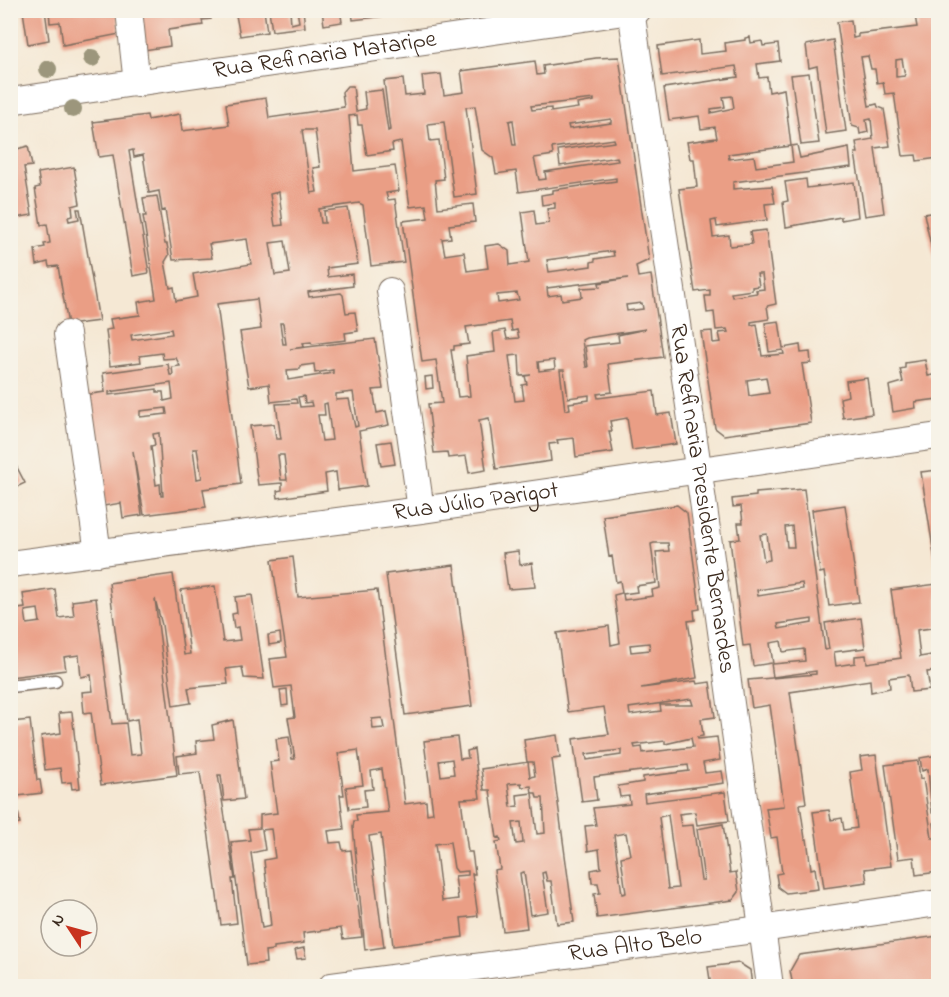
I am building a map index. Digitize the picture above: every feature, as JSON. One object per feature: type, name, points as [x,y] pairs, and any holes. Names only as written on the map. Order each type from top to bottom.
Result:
[{"type":"street","points":[[129,10],[137,84]]},
{"type":"street","name":"Rua Refinaria Mataripe","points":[[10,101],[633,11]]},
{"type":"street","name":"Rua Refinaria Presidente Bernardes","points":[[633,11],[770,987]]},
{"type":"street","points":[[390,291],[421,510]]},
{"type":"street","points":[[67,334],[98,553]]},
{"type":"street","name":"Rua Júlio Parigot","points":[[10,564],[421,510],[939,436]]},
{"type":"street","name":"Rua Alto Belo","points":[[332,987],[939,903]]},
{"type":"lane","points":[[10,686],[55,681]]},
{"type":"building","points":[[45,10],[49,40],[28,44],[23,11]]},
{"type":"building","points":[[49,10],[117,10],[120,34],[63,45],[60,22],[50,23]]},
{"type":"building","points":[[139,10],[209,10],[211,19],[202,20],[203,25],[168,30],[170,46],[144,50]]},
{"type":"building","points":[[235,10],[264,10],[267,32],[240,36]]},
{"type":"building","points":[[269,10],[290,10],[291,24],[299,22],[297,10],[303,10],[305,27],[272,31]]},
{"type":"building","points":[[322,10],[340,10],[342,22],[324,25]]},
{"type":"building","points":[[352,10],[418,10],[418,12],[353,20]]},
{"type":"building","points":[[914,10],[935,10],[938,35],[933,36],[938,72],[938,158],[917,161],[916,155],[903,156],[894,93],[885,94],[883,82],[877,83],[875,69],[871,69],[868,56],[861,57],[869,106],[877,104],[878,107],[884,109],[890,146],[875,148],[884,213],[865,216],[855,153],[858,153],[856,142],[873,139],[871,119],[866,120],[868,132],[860,134],[859,128],[852,126],[837,22],[851,20],[853,38],[858,37],[858,34],[917,27]],"holes":[[[902,59],[905,76],[896,77],[896,60]]]},
{"type":"building","points":[[750,37],[751,43],[762,41],[763,46],[778,44],[780,61],[757,64],[759,78],[767,77],[769,92],[784,89],[791,146],[797,145],[800,158],[849,148],[851,167],[733,182],[733,189],[772,186],[775,203],[765,204],[767,220],[717,227],[716,220],[711,221],[713,237],[729,235],[730,246],[752,244],[750,232],[766,230],[776,304],[767,306],[769,319],[751,322],[751,325],[757,324],[762,356],[784,354],[783,350],[769,352],[765,323],[779,321],[783,348],[800,345],[801,353],[810,352],[811,363],[802,364],[811,423],[724,435],[715,428],[701,332],[712,331],[713,343],[721,342],[719,333],[728,332],[727,329],[716,330],[714,312],[707,313],[705,296],[710,296],[710,290],[695,292],[679,189],[697,187],[694,159],[690,159],[687,142],[717,138],[715,127],[701,129],[699,116],[669,120],[664,88],[738,77],[736,66],[662,76],[658,46],[699,40],[700,54],[726,51],[725,43],[745,40]],"holes":[[[732,96],[734,108],[711,113],[711,109],[725,107],[723,97]],[[791,146],[793,162],[756,167],[754,156],[729,159],[728,154]],[[757,274],[762,274],[764,289],[756,290],[757,293],[732,297],[731,293],[752,290],[752,287],[759,286]],[[766,377],[769,393],[749,396],[747,380]]]},
{"type":"building","points":[[833,40],[846,131],[826,134],[817,66],[809,68],[806,45]]},
{"type":"building","points":[[619,57],[649,260],[636,266],[638,277],[651,275],[663,357],[608,364],[612,392],[597,394],[598,398],[654,391],[657,415],[671,413],[676,444],[632,450],[627,418],[610,421],[612,431],[609,431],[613,452],[576,457],[574,438],[557,440],[558,443],[549,444],[551,461],[496,469],[489,418],[479,420],[486,470],[469,473],[466,456],[448,458],[447,452],[434,453],[428,404],[442,403],[436,360],[422,362],[403,221],[428,218],[426,205],[410,207],[401,142],[392,144],[393,151],[367,155],[362,125],[358,125],[357,115],[349,116],[354,171],[395,166],[399,191],[386,193],[388,200],[395,199],[404,262],[371,266],[363,205],[359,203],[319,209],[321,223],[325,223],[324,211],[348,208],[358,264],[327,268],[328,277],[352,274],[353,286],[308,292],[309,297],[341,293],[346,313],[355,312],[358,331],[345,333],[346,340],[303,343],[304,347],[290,349],[375,339],[383,389],[373,390],[377,413],[386,411],[389,425],[359,431],[367,486],[338,490],[336,472],[325,474],[327,491],[278,498],[277,491],[282,490],[282,483],[258,485],[250,426],[274,424],[276,439],[281,439],[276,404],[297,403],[296,399],[271,402],[269,384],[249,387],[240,332],[261,329],[257,299],[217,304],[241,484],[203,489],[206,507],[144,515],[133,451],[142,515],[123,518],[121,503],[104,506],[84,395],[105,392],[103,373],[168,364],[170,375],[173,375],[172,367],[180,366],[176,358],[163,359],[162,353],[140,356],[141,362],[110,366],[106,330],[112,329],[110,319],[140,315],[138,302],[156,299],[143,216],[146,216],[143,198],[157,196],[169,255],[165,262],[170,288],[174,287],[176,301],[197,297],[193,274],[251,264],[247,239],[209,244],[212,258],[173,260],[165,210],[162,211],[159,191],[149,193],[143,155],[134,157],[133,150],[129,151],[149,273],[133,276],[113,155],[99,157],[93,122],[147,115],[148,120],[180,114],[182,131],[229,125],[226,104],[266,98],[269,118],[344,107],[342,92],[347,86],[353,86],[356,111],[366,109],[364,92],[382,90],[388,131],[390,130],[384,81],[403,79],[405,96],[424,94],[422,76],[441,74],[444,95],[464,92],[461,71],[535,61],[537,75],[544,74],[543,66]],"holes":[[[594,99],[594,101],[577,104],[578,108],[551,112],[551,108],[532,110],[531,106]],[[475,106],[482,150],[493,158],[496,174],[516,171],[519,192],[616,178],[616,181],[553,190],[553,193],[541,195],[542,205],[555,203],[555,208],[547,209],[549,223],[536,225],[534,210],[522,212],[529,262],[510,265],[509,251],[499,244],[485,246],[488,268],[467,271],[464,252],[445,255],[442,239],[451,238],[449,225],[475,222],[473,204],[438,208],[435,180],[444,179],[439,140],[430,141],[428,124],[444,122],[454,197],[477,194],[466,107]],[[611,119],[611,123],[569,129],[568,125]],[[513,120],[516,145],[513,145],[509,121]],[[302,130],[315,130],[320,167],[313,168],[317,192],[311,193]],[[614,139],[615,142],[558,150],[560,166],[617,157],[618,161],[545,172],[546,179],[539,180],[534,158],[553,155],[552,148]],[[279,192],[283,225],[275,226],[270,194]],[[285,241],[290,273],[275,275],[270,243]],[[613,251],[614,256],[595,259],[591,262],[591,266],[549,272],[547,260]],[[628,278],[599,283],[600,287],[581,288],[582,297],[562,300],[561,294],[548,296],[547,288]],[[517,293],[519,300],[498,303],[497,295]],[[642,303],[643,309],[627,311],[626,305]],[[510,321],[512,331],[517,330],[519,338],[507,339],[505,330],[493,332],[495,352],[466,356],[470,396],[458,397],[451,350],[454,350],[454,346],[469,344],[466,327]],[[280,323],[283,323],[286,344],[283,344]],[[171,329],[172,334],[132,340],[131,335]],[[646,329],[618,335],[619,342],[585,346],[588,367],[586,367],[582,340]],[[519,355],[520,376],[531,375],[525,376],[527,384],[522,385],[524,400],[515,401],[509,356]],[[554,360],[555,369],[539,371],[538,362]],[[314,364],[315,373],[333,370],[333,373],[288,380],[287,370],[300,369],[300,366]],[[560,370],[564,370],[568,398],[589,395],[589,400],[569,403],[570,409],[565,410]],[[171,383],[173,399],[164,401],[163,392],[157,392],[157,389],[109,395],[109,392]],[[353,392],[358,426],[355,427],[349,399],[336,400],[336,394]],[[304,396],[305,403],[311,402],[312,406],[300,407],[298,397]],[[327,403],[332,440],[322,441],[318,415],[325,415],[324,404]],[[166,408],[167,414],[140,417],[140,411]],[[159,433],[163,496],[161,496],[160,484],[156,485],[151,446],[155,445],[153,434]],[[193,449],[197,449],[202,478],[197,479]],[[278,455],[284,455],[287,480],[281,480]]]},
{"type":"building","points":[[809,73],[819,143],[801,145],[791,75]]},
{"type":"building","points":[[28,146],[32,166],[24,167],[32,215],[10,219],[10,151]]},
{"type":"building","points":[[74,167],[80,204],[72,206],[73,216],[68,217],[69,221],[79,219],[77,209],[80,209],[99,321],[68,325],[58,266],[49,267],[48,262],[37,265],[35,249],[45,247],[44,244],[50,243],[47,224],[41,225],[35,188],[40,187],[38,173]]},
{"type":"building","points":[[806,179],[807,188],[854,182],[858,217],[841,220],[841,217],[786,227],[783,202],[788,201],[785,182]]},
{"type":"building","points":[[938,212],[938,263],[935,264],[924,214]]},
{"type":"building","points":[[925,360],[928,376],[938,374],[938,399],[915,402],[916,408],[893,412],[889,386],[903,382],[900,369],[905,368],[905,363]]},
{"type":"building","points":[[432,376],[433,388],[426,389],[425,377]]},
{"type":"building","points":[[867,378],[872,414],[843,418],[840,398],[848,396],[846,381]]},
{"type":"building","points":[[391,441],[395,464],[381,466],[377,443]]},
{"type":"building","points":[[10,454],[25,483],[10,490]]},
{"type":"building","points":[[938,470],[938,574],[937,574],[921,472]]},
{"type":"building","points":[[804,489],[825,650],[829,649],[825,623],[861,618],[865,648],[834,652],[836,666],[855,663],[855,656],[866,655],[867,663],[901,658],[891,590],[937,584],[938,627],[917,630],[920,657],[938,654],[938,671],[927,672],[930,690],[911,692],[909,675],[889,678],[890,688],[871,692],[870,680],[790,692],[806,803],[800,804],[811,869],[815,868],[818,889],[786,893],[778,887],[776,874],[782,873],[777,837],[771,838],[766,808],[784,806],[770,705],[752,708],[748,680],[816,674],[816,671],[773,677],[771,663],[753,666],[750,645],[743,646],[730,540],[740,539],[738,523],[743,523],[741,506],[733,507],[732,499],[756,496],[756,493]],"holes":[[[792,526],[794,547],[787,547],[785,527]],[[767,534],[770,560],[764,561],[760,535]],[[802,583],[803,589],[758,596],[757,590]],[[812,619],[812,623],[779,629],[778,624]],[[781,641],[783,652],[804,649],[805,661],[773,664],[770,643]]]},
{"type":"building","points":[[677,505],[687,513],[700,609],[694,610],[695,620],[688,621],[697,678],[641,688],[696,681],[697,684],[710,682],[715,717],[701,719],[703,736],[697,737],[698,739],[717,737],[720,760],[703,763],[705,773],[722,771],[724,783],[644,794],[645,802],[725,792],[729,821],[697,825],[695,812],[679,814],[681,826],[693,825],[701,880],[704,880],[697,829],[723,824],[730,873],[736,872],[739,892],[733,900],[597,918],[594,894],[600,893],[598,883],[592,883],[591,870],[601,868],[599,849],[588,851],[585,826],[596,825],[593,808],[630,804],[629,796],[620,797],[618,786],[643,782],[643,777],[689,771],[688,765],[594,777],[597,800],[582,802],[573,739],[609,734],[604,707],[568,712],[557,633],[609,626],[611,645],[620,643],[614,595],[622,593],[620,581],[616,582],[612,556],[609,557],[603,516]],"holes":[[[668,543],[669,551],[656,552],[660,588],[652,590],[653,596],[624,600],[623,594],[637,592],[636,586],[656,583],[651,544]],[[649,643],[650,650],[631,652],[630,645]],[[691,699],[693,705],[660,705],[661,711],[630,715],[629,708]],[[691,738],[693,747],[643,753],[642,747],[635,748],[634,745],[665,741],[665,744]],[[621,750],[621,755],[587,760],[586,754]],[[668,815],[678,888],[668,889],[659,817]],[[626,833],[630,855],[621,857],[626,893],[622,894],[614,835]]]},
{"type":"building","points":[[845,505],[859,602],[829,606],[824,572],[820,573],[812,510]]},
{"type":"building","points":[[518,551],[520,565],[532,563],[535,587],[508,589],[503,553]]},
{"type":"building","points":[[293,557],[298,597],[377,590],[405,804],[426,801],[427,814],[433,813],[424,741],[457,737],[460,759],[468,758],[467,751],[474,749],[480,798],[461,799],[468,852],[472,852],[475,874],[472,874],[478,916],[461,918],[463,937],[393,946],[381,834],[369,836],[384,947],[365,950],[354,821],[357,821],[356,815],[388,812],[382,769],[371,771],[373,789],[364,790],[366,807],[349,809],[346,787],[363,785],[358,750],[338,753],[344,795],[340,795],[344,829],[328,831],[330,843],[341,842],[343,851],[351,850],[362,937],[343,939],[341,928],[303,933],[304,943],[274,947],[274,950],[265,951],[266,963],[247,965],[231,842],[250,840],[248,829],[260,828],[260,815],[277,813],[270,762],[279,761],[276,739],[289,737],[292,759],[295,759],[288,718],[295,717],[291,686],[274,688],[270,659],[287,657],[272,560]],"holes":[[[382,718],[384,728],[373,729],[372,719]],[[452,759],[454,774],[441,776],[439,761]],[[271,829],[275,858],[264,860],[271,926],[262,928],[251,853],[265,850],[262,830]],[[450,842],[454,868],[457,872],[468,871],[468,875],[455,876],[458,899],[442,901],[435,844]]]},
{"type":"building","points":[[454,565],[472,706],[405,715],[386,574]]},
{"type":"building","points":[[173,574],[184,655],[190,654],[181,590],[215,586],[223,642],[240,640],[238,627],[234,628],[232,614],[237,613],[235,597],[252,595],[264,679],[244,678],[242,667],[226,669],[228,684],[188,688],[191,703],[173,706],[162,625],[155,599],[177,775],[101,785],[91,712],[84,713],[82,692],[93,691],[91,675],[81,677],[79,655],[64,657],[66,670],[10,677],[10,610],[25,608],[23,594],[55,589],[59,618],[74,616],[72,601],[96,598],[112,724],[126,723],[130,755],[141,754],[137,719],[127,721],[109,583]],"holes":[[[38,609],[40,622],[27,624],[25,611]]]},
{"type":"building","points":[[280,633],[281,643],[269,645],[268,635]]},
{"type":"building","points":[[287,689],[288,705],[282,706],[280,690]]},
{"type":"building","points":[[72,712],[80,788],[72,789],[71,782],[62,783],[60,768],[45,770],[41,736],[61,733],[59,713]]},
{"type":"building","points":[[30,720],[37,780],[40,780],[42,793],[10,797],[10,766],[16,765],[11,722]]},
{"type":"building","points":[[233,720],[244,799],[224,801],[221,775],[218,775],[235,879],[232,879],[237,923],[221,925],[200,772],[179,774],[177,756],[197,753],[196,741],[214,739],[212,725]]},
{"type":"building","points":[[557,735],[560,758],[552,759],[574,922],[557,924],[551,881],[547,881],[545,872],[542,873],[548,912],[530,915],[524,872],[520,873],[527,928],[503,931],[494,870],[500,869],[496,842],[501,841],[500,837],[497,838],[490,790],[484,790],[481,769],[528,762],[524,740]],"holes":[[[528,762],[533,762],[535,776],[530,777]],[[521,783],[522,787],[531,786],[532,793],[517,795],[518,806],[511,807],[508,784]],[[532,793],[536,793],[537,798],[543,798],[545,833],[537,834]],[[521,822],[523,843],[516,844],[513,823]]]},
{"type":"building","points":[[876,755],[891,866],[865,869],[867,882],[824,888],[813,812],[829,810],[831,820],[842,818],[844,830],[857,828],[850,772],[862,770],[860,757]]},
{"type":"building","points":[[938,755],[938,812],[932,813],[928,769],[922,771],[920,758]]},
{"type":"building","points":[[918,761],[920,779],[923,778],[932,838],[936,838],[934,823],[938,823],[938,872],[916,875],[914,857],[898,859],[885,765]]},
{"type":"building","points":[[18,811],[20,824],[10,825],[10,812]]},
{"type":"building","points":[[938,936],[938,986],[793,986],[790,971],[799,955]]},
{"type":"building","points":[[304,948],[306,958],[297,959],[295,950]]},
{"type":"building","points":[[739,963],[750,970],[752,986],[711,986],[708,967]]}]
